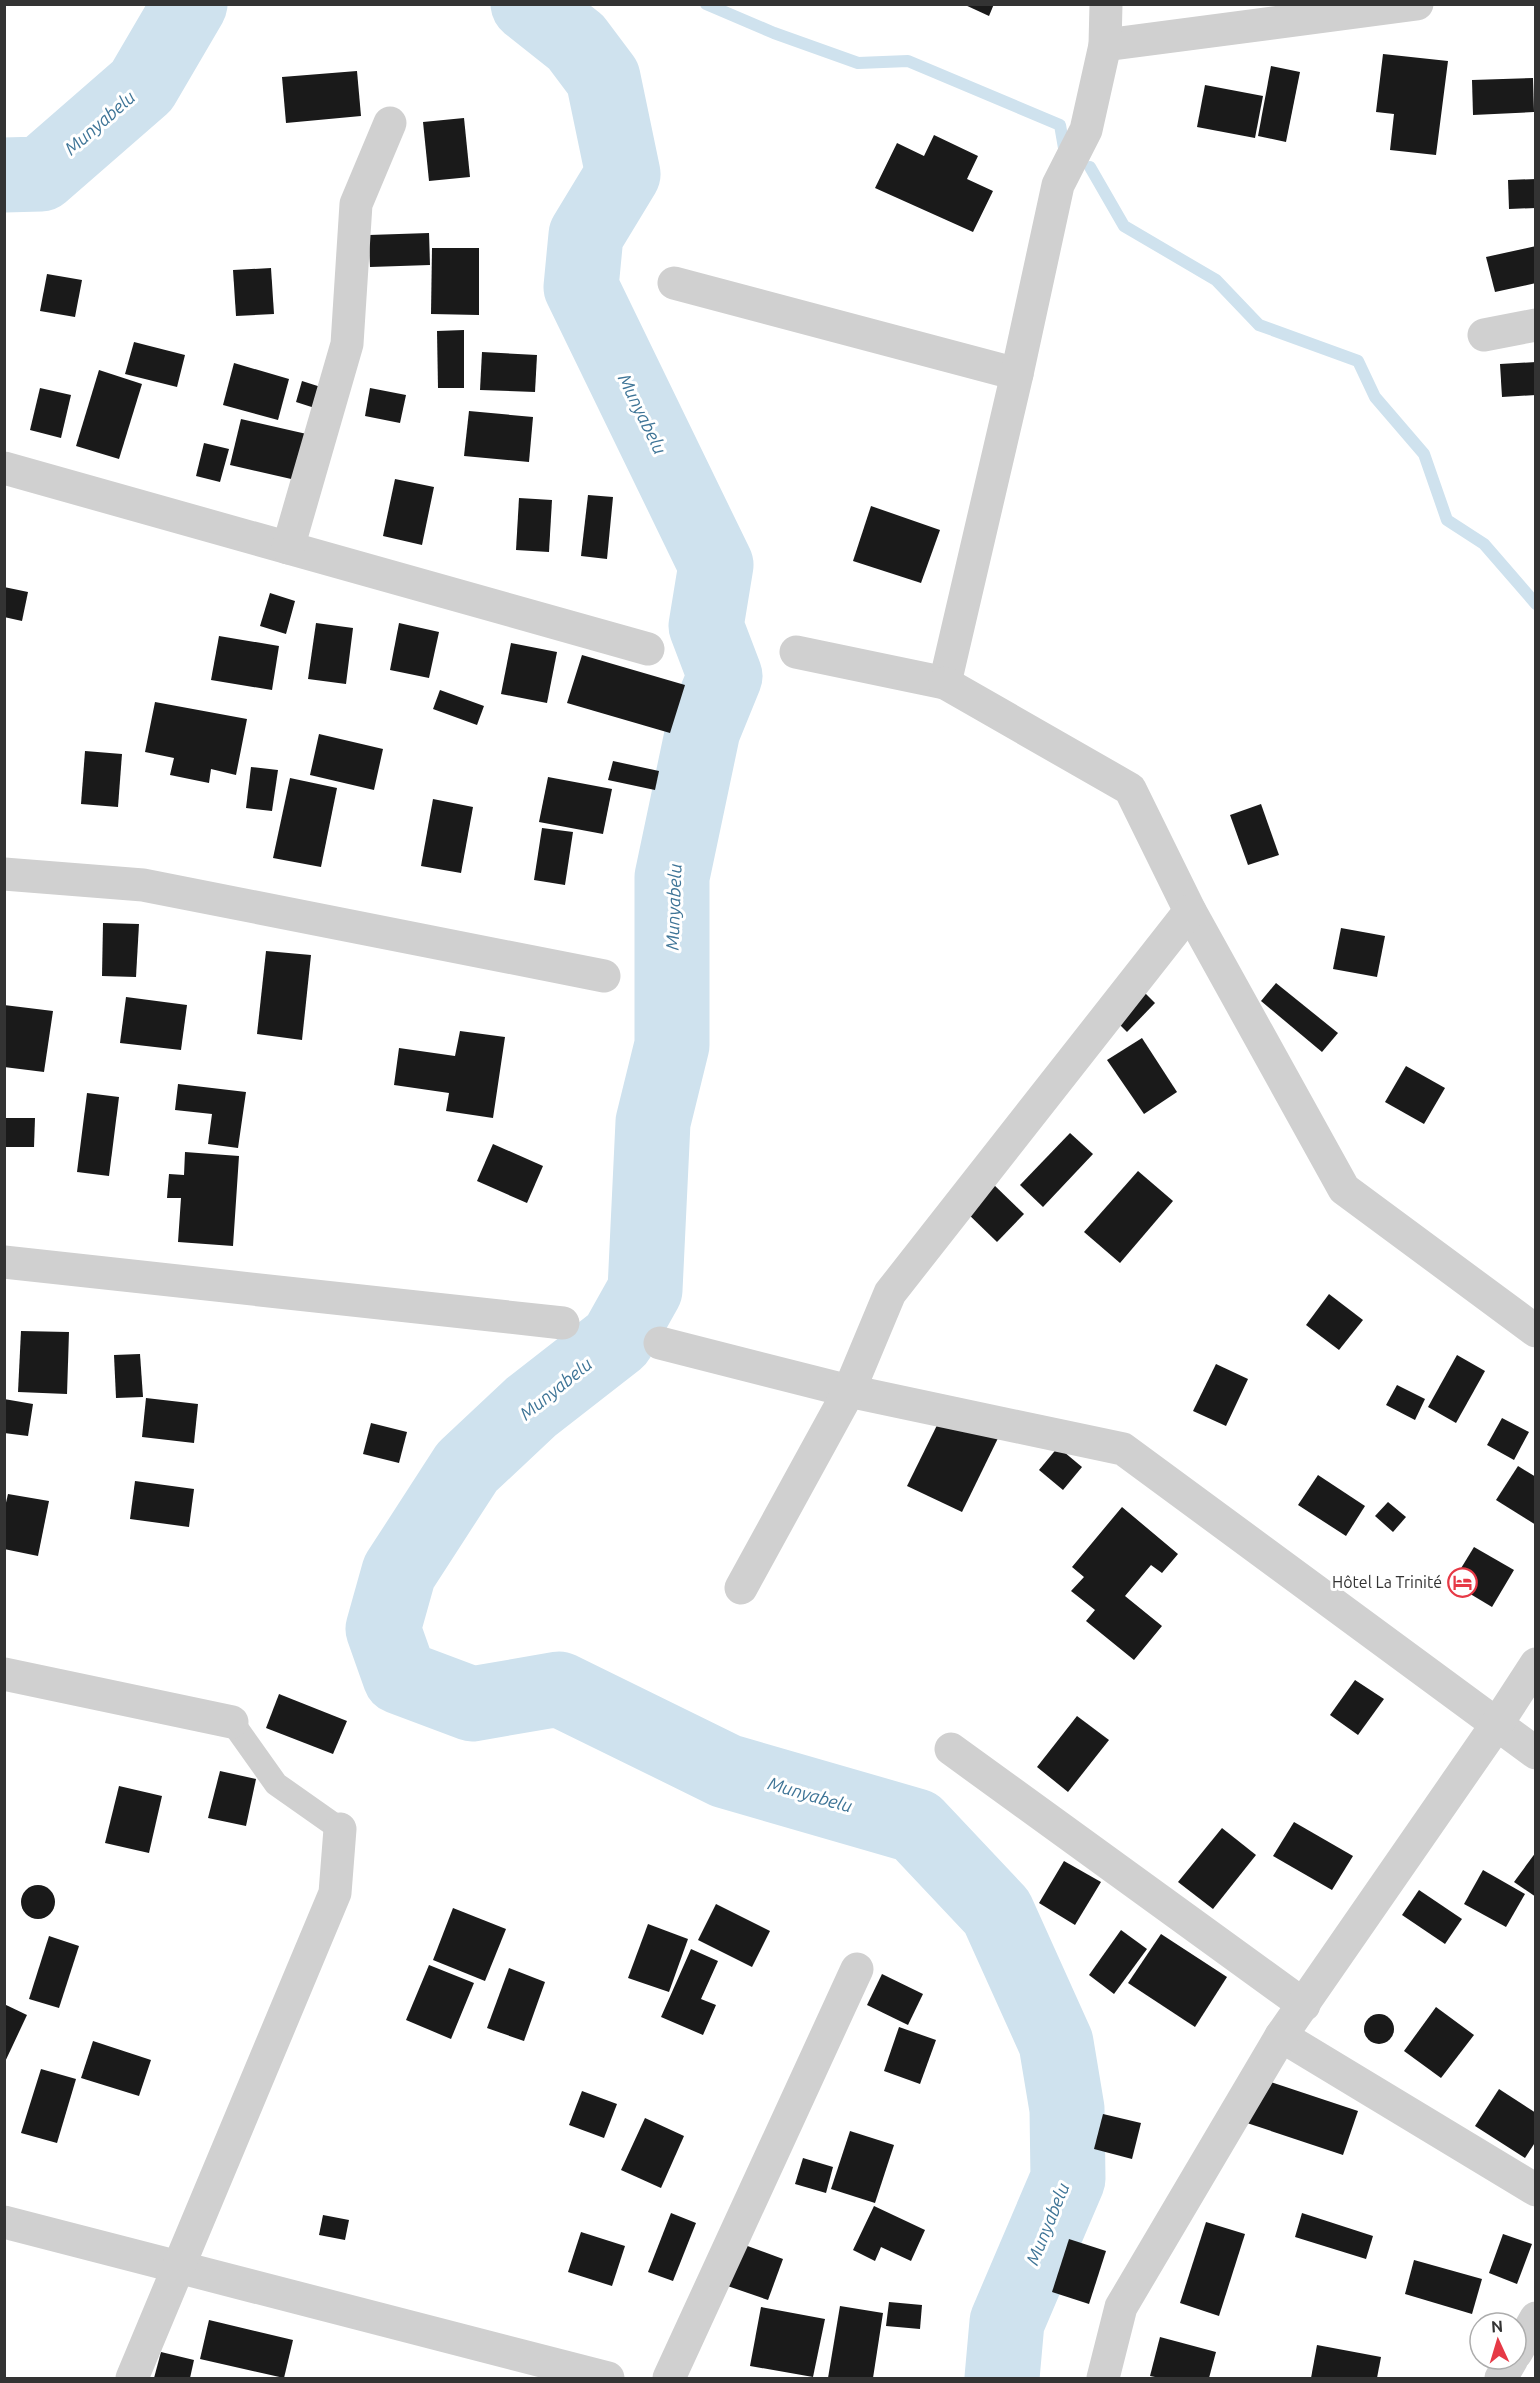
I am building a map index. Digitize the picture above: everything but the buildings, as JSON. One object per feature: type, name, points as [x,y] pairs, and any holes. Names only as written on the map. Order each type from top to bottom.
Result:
[{"type":"street","points":[[945,683],[1017,374],[1058,184],[1086,130],[1105,45],[1106,4]]},
{"type":"street","points":[[1105,45],[1417,4]]},
{"type":"street","points":[[288,548],[347,344],[356,204],[390,123]]},
{"type":"street","points":[[674,283],[1017,374]]},
{"type":"street","points":[[1484,335],[1536,325]]},
{"type":"street","points":[[4,468],[648,649]]},
{"type":"street","points":[[796,652],[945,683],[1130,789],[1190,911],[1344,1188],[1536,1331]]},
{"type":"street","points":[[4,874],[143,885],[604,976]]},
{"type":"street","points":[[741,1588],[849,1391],[890,1293],[1190,911]]},
{"type":"street","points":[[4,1262],[563,1323]]},
{"type":"street","points":[[660,1343],[849,1391],[1123,1449],[1536,1753]]},
{"type":"street","points":[[1103,2379],[1121,2307],[1281,2036],[1536,1664]]},
{"type":"street","points":[[4,1674],[232,1722]]},
{"type":"street","points":[[951,1749],[1304,2005]]},
{"type":"street","points":[[132,2379],[335,1893],[340,1829]]},
{"type":"street","points":[[669,2379],[857,1969]]},
{"type":"street","points":[[1281,2036],[1536,2190]]},
{"type":"street","points":[[4,2222],[608,2379]]},
{"type":"lane","points":[[232,1722],[276,1784],[340,1829]]},
{"type":"waterway","name":"Munyabelu","points":[[4,175],[41,174],[142,86],[190,4]]},
{"type":"waterway","name":"Munyabelu","points":[[528,4],[576,42],[603,78],[623,174],[586,235],[581,287],[716,565],[706,626],[725,676],[703,730],[672,877],[672,1045],[653,1122],[645,1290],[617,1340],[531,1407],[467,1467],[399,1572],[383,1629],[400,1677],[472,1704],[559,1689],[726,1771],[916,1826],[997,1912],[1056,2043],[1067,2109],[1068,2179],[1007,2322],[1002,2378]]},
{"type":"waterway","points":[[543,17],[569,4]]},
{"type":"waterway","points":[[706,4],[774,33],[858,63],[908,61],[1060,125],[1064,148]]},
{"type":"waterway","points":[[1090,167],[1124,226],[1216,280],[1259,325],[1358,361],[1375,397],[1424,454],[1447,520],[1484,544],[1536,604]]},
{"type":"place","name":"Hôtel La Trinité","points":[[1463,1582]]}]
